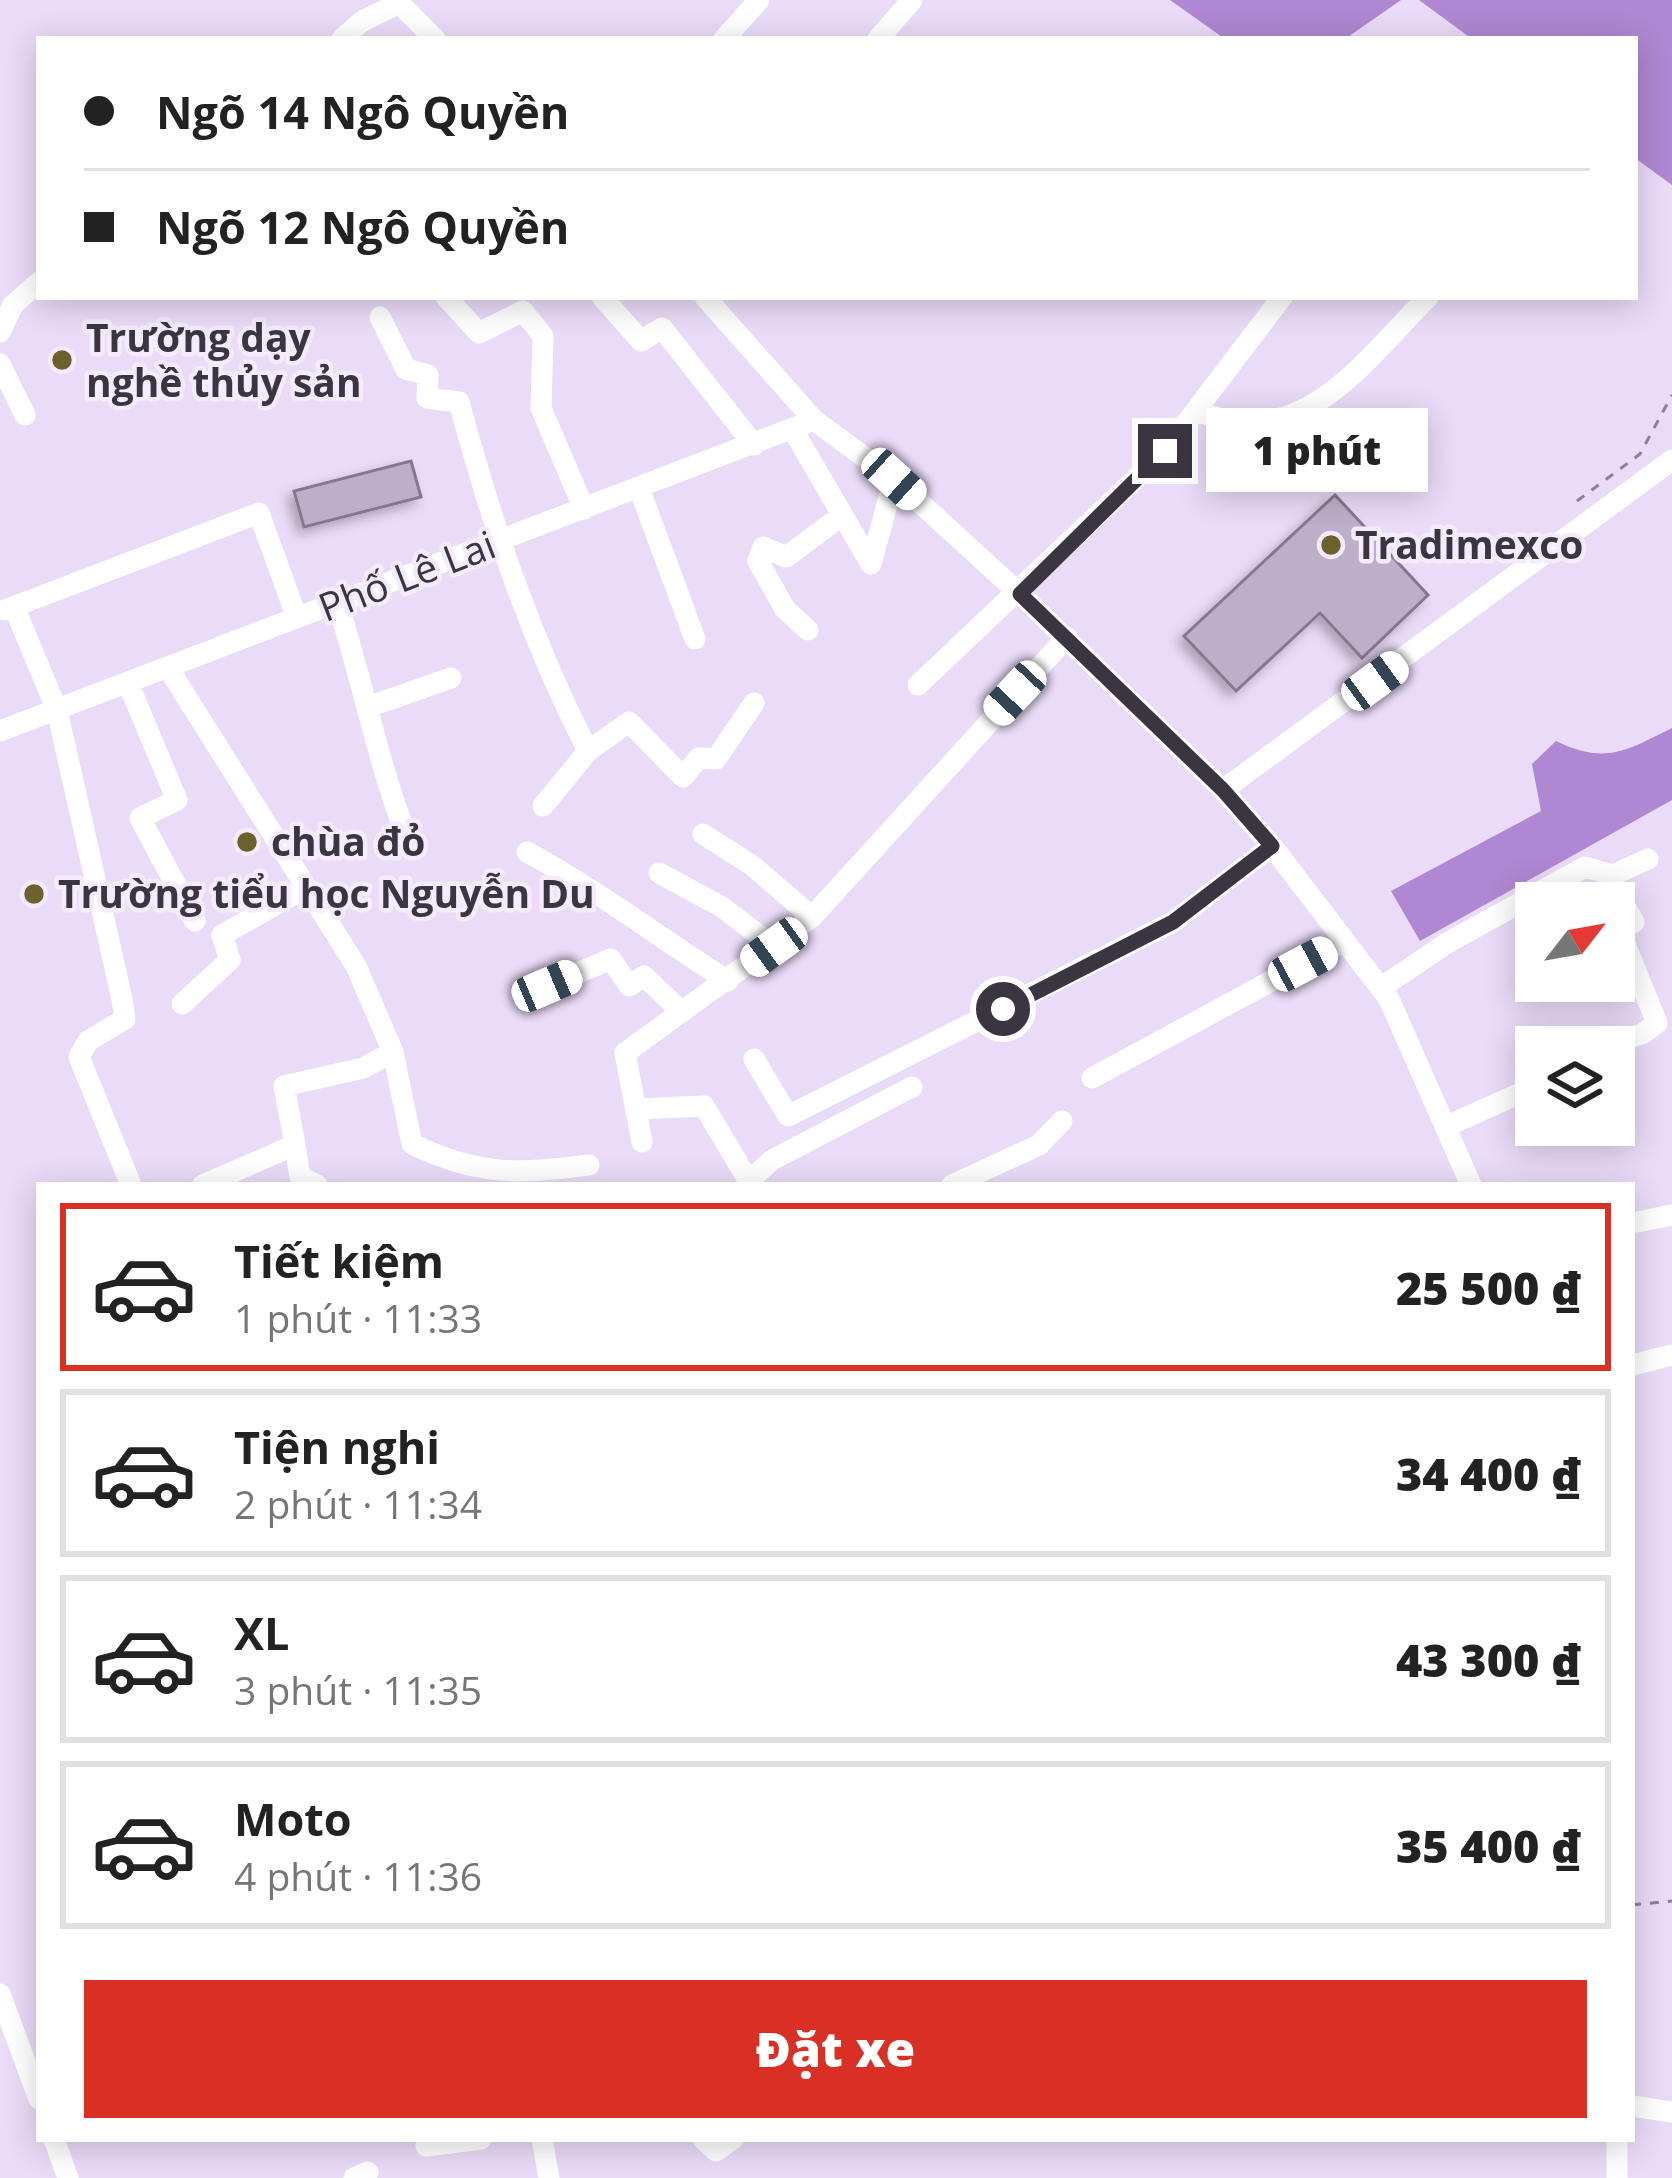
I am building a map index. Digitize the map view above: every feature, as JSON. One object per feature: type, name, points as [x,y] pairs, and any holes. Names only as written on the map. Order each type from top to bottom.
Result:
[{"type":"street","points":[[727,36],[759,0]]},
{"type":"street","points":[[881,36],[912,0]]},
{"type":"street","points":[[346,36],[398,2],[432,36]]},
{"type":"street","points":[[0,332],[14,305],[36,285]]},
{"type":"street","points":[[449,300],[479,334],[524,310],[543,336],[541,408],[584,509]]},
{"type":"street","points":[[605,300],[641,341],[662,328],[754,445]]},
{"type":"street","points":[[707,300],[804,425],[841,517],[871,564],[894,479]]},
{"type":"street","points":[[918,686],[1150,466],[1280,300]]},
{"type":"street","points":[[1197,411],[1225,421],[1267,424],[1308,410],[1425,300]]},
{"type":"street","points":[[380,317],[406,369],[428,375],[428,398],[459,402],[497,542],[537,646],[589,751]]},
{"type":"street","points":[[0,364],[25,415]]},
{"type":"street","points":[[804,425],[894,479],[1223,790],[1382,987],[1470,1182]]},
{"type":"street","name":"Phố Lê Lai","points":[[0,731],[804,425]]},
{"type":"street","points":[[1223,790],[1672,460]]},
{"type":"street","points":[[639,488],[695,639]]},
{"type":"street","points":[[129,1182],[79,1057],[83,1046],[125,1018],[57,710],[7,610],[260,513],[297,618]]},
{"type":"street","points":[[808,630],[785,608],[758,562],[763,547],[786,557],[841,517]]},
{"type":"street","points":[[338,605],[379,763],[403,826]]},
{"type":"street","points":[[642,1142],[625,1053],[812,917],[1067,638]]},
{"type":"street","points":[[168,668],[356,966],[393,1052],[412,1144],[457,1166],[510,1174],[590,1165]]},
{"type":"street","points":[[368,707],[451,678]]},
{"type":"street","points":[[128,682],[177,800],[140,818],[195,921]]},
{"type":"street","points":[[543,806],[589,751],[629,722],[683,777],[699,758],[716,759],[754,703]]},
{"type":"street","points":[[703,834],[753,866],[812,917]]},
{"type":"street","points":[[754,1059],[788,1116],[1173,922],[1272,846]]},
{"type":"street","points":[[526,852],[594,888],[625,916],[728,981]]},
{"type":"street","points":[[1382,987],[1484,921],[1586,867],[1607,874],[1648,859]]},
{"type":"street","points":[[659,872],[722,907],[774,947]]},
{"type":"street","points":[[1607,874],[1634,922],[1620,932],[1657,1023],[1635,1036]]},
{"type":"street","points":[[182,1004],[230,960],[223,935],[305,888]]},
{"type":"street","points":[[1092,1078],[1345,941]]},
{"type":"street","points":[[547,986],[611,959],[629,986],[644,976],[682,1012]]},
{"type":"street","points":[[311,1182],[300,1177],[284,1086],[363,1068],[393,1052]]},
{"type":"street","points":[[751,1182],[772,1160],[912,1088]]},
{"type":"street","points":[[1447,1126],[1515,1095]]},
{"type":"street","points":[[636,1109],[704,1106],[749,1182]]},
{"type":"street","points":[[959,1182],[1039,1145],[1061,1121]]},
{"type":"street","points":[[210,1182],[296,1145]]},
{"type":"street","points":[[1635,1221],[1672,1215]]},
{"type":"street","points":[[1635,1364],[1672,1355]]},
{"type":"street","points":[[0,1994],[36,2091]]},
{"type":"street","points":[[1635,2106],[1672,2112]]},
{"type":"street","points":[[55,2142],[68,2178]]},
{"type":"street","points":[[426,2146],[457,2142]]},
{"type":"street","points":[[543,2142],[549,2178]]},
{"type":"street","points":[[1617,2142],[1617,2178]]},
{"type":"path","points":[[1635,1904],[1672,1901]]},
{"type":"shaded area","points":[[1170,0],[1401,0],[1349,36],[1221,36]]},
{"type":"shaded area","points":[[1419,0],[1672,0],[1672,185],[1638,160],[1638,36],[1468,36]]},
{"type":"shaded area","points":[[1672,728],[1672,800],[1525,882],[1515,882],[1515,888],[1420,941],[1391,891],[1541,811],[1532,764],[1556,741],[1602,753],[1641,743]]},
{"type":"building","points":[[411,461],[421,497],[304,527],[294,491]]},
{"type":"building","name":"Tradimexco","points":[[1335,495],[1428,595],[1362,658],[1320,613],[1236,691],[1184,636]]},
{"type":"place","name":"Trường dạy nghề thủy sản","points":[[62,360]]},
{"type":"place","name":"Tradimexco","points":[[1331,545]]},
{"type":"place","name":"chùa đỏ","points":[[247,842]]},
{"type":"place","name":"Trường tiểu học Nguyễn Du","points":[[34,894]]},
{"type":"route","points":[[1003,1009],[1173,922],[1272,846],[1223,790],[1020,594],[1165,451]]}]
